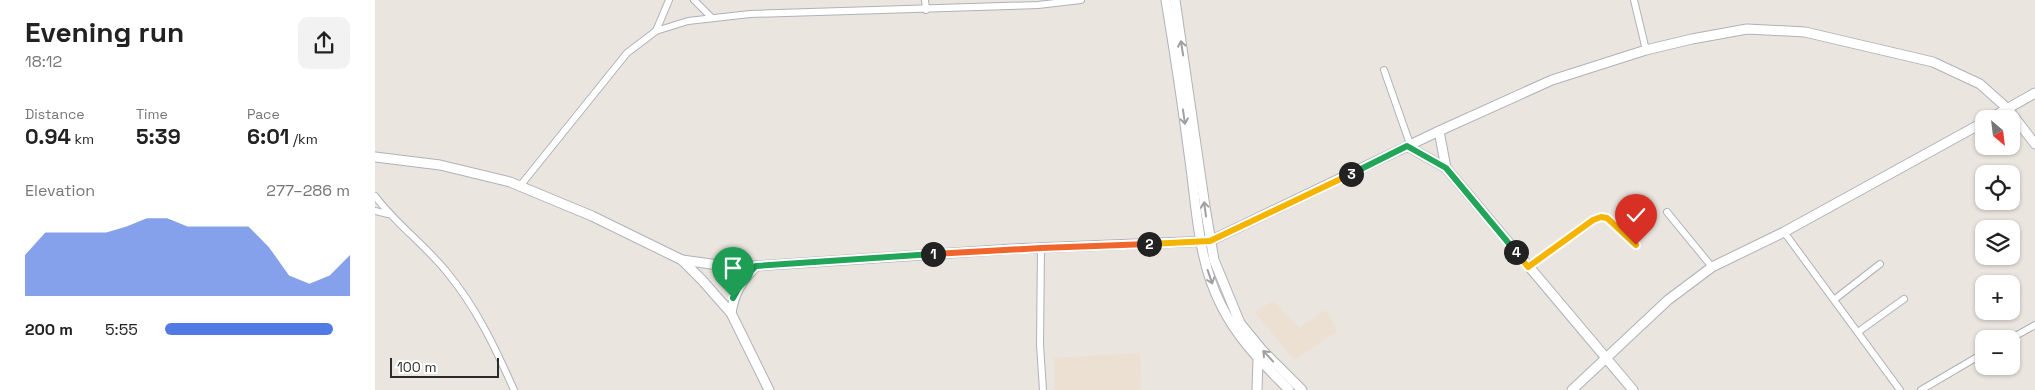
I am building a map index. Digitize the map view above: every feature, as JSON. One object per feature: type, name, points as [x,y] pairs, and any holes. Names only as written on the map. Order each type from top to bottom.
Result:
[{"type":"street","points":[[656,30],[669,0]]},
{"type":"street","points":[[694,0],[711,17]]},
{"type":"street","points":[[925,0],[926,10]]},
{"type":"street","points":[[520,186],[627,53],[656,30],[688,20],[750,14],[926,10],[1038,5],[1081,0]]},
{"type":"street","points":[[1165,0],[1185,120],[1200,242],[1209,278],[1221,304],[1238,333],[1257,359],[1289,390]]},
{"type":"street","points":[[1175,0],[1210,241],[1217,267],[1240,323],[1262,350],[1302,390]]},
{"type":"street","points":[[1634,0],[1646,50]]},
{"type":"street","points":[[375,158],[440,165],[520,186],[591,216],[682,260],[726,266],[756,266],[1041,248],[1200,242],[1210,241],[1439,130],[1552,80],[1646,50],[1747,29],[1805,32],[1933,62],[1980,84],[2008,108],[2035,144]]},
{"type":"street","points":[[1384,70],[1409,145],[1446,168],[1633,390]]},
{"type":"street","points":[[2005,110],[2035,93]]},
{"type":"street","points":[[1572,390],[1668,300],[1712,267],[1784,232],[1975,127]]},
{"type":"street","points":[[1439,130],[1446,168]]},
{"type":"street","points":[[375,196],[389,215],[445,269],[461,290],[490,335],[514,390]]},
{"type":"street","points":[[375,210],[389,215]]},
{"type":"street","points":[[1667,212],[1712,267]]},
{"type":"street","points":[[1528,267],[1593,220],[1601,217],[1607,218],[1636,245]]},
{"type":"street","points":[[1784,232],[1901,390]]},
{"type":"street","points":[[1041,248],[1040,345],[1043,390]]},
{"type":"street","points":[[682,260],[731,313],[769,390]]},
{"type":"street","points":[[1835,299],[1880,264]]},
{"type":"street","points":[[731,313],[733,298],[743,279],[756,266]]},
{"type":"street","points":[[1858,332],[1904,298]]},
{"type":"street","points":[[2020,333],[2035,325]]},
{"type":"street","points":[[1921,390],[1975,358]]},
{"type":"street","points":[[1257,359],[1257,390]]},
{"type":"shaded area","points":[[1273,301],[1299,328],[1326,310],[1337,331],[1294,360],[1255,312]]},
{"type":"shaded area","points":[[1140,353],[1141,390],[1055,390],[1054,358]]},
{"type":"route","points":[[733,298],[743,279],[756,266],[1012,249],[1210,241],[1407,146],[1446,168],[1528,267],[1593,220],[1601,217],[1607,218],[1636,245]]}]
